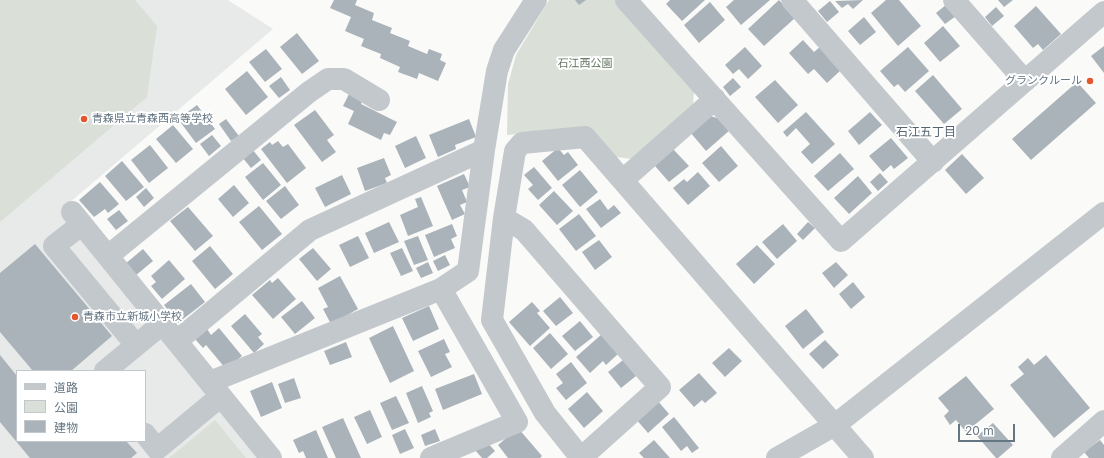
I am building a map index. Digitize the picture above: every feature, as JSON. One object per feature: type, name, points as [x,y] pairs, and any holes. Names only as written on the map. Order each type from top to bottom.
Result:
[{"type":"street","points":[[150,447],[216,389],[441,288],[468,271],[484,150],[497,71],[504,50],[536,0]]},
{"type":"street","points":[[792,0],[933,162]]},
{"type":"street","points":[[954,0],[1025,81]]},
{"type":"street","points":[[638,4],[715,99],[842,241],[1104,12]]},
{"type":"street","points":[[108,256],[309,92],[328,79],[344,79],[379,100]]},
{"type":"street","points":[[623,180],[715,99]]},
{"type":"street","points":[[504,218],[524,230],[660,387],[581,458],[545,413],[492,320],[504,218],[515,151],[522,143],[585,137],[863,458]]},
{"type":"street","points":[[177,341],[310,230],[484,150]]},
{"type":"street","points":[[777,458],[835,425],[1104,213]]},
{"type":"street","points":[[136,345],[54,246],[77,218],[272,458]]},
{"type":"street","points":[[431,458],[517,422],[441,288]]},
{"type":"street","points":[[106,370],[162,324]]},
{"type":"street","points":[[1062,458],[1104,422]]},
{"type":"street","points":[[806,458],[835,425]]},
{"type":"shaded area","points":[[0,0],[228,0],[273,29],[62,209],[266,458],[0,458]]},
{"type":"green space","name":"青森県立青森西高等学校","points":[[0,0],[135,0],[157,26],[147,97],[0,222]]},
{"type":"green space","name":"石江西公園","points":[[549,0],[616,0],[694,91],[693,106],[632,159],[616,157],[589,127],[507,135],[508,84],[516,55]]},
{"type":"green space","points":[[215,420],[246,458],[169,458]]},
{"type":"building","points":[[334,0],[357,0],[355,5],[374,13],[372,20],[392,28],[390,33],[410,41],[408,46],[427,54],[429,49],[442,54],[440,60],[446,63],[438,81],[419,73],[417,79],[398,72],[400,67],[380,58],[381,54],[361,46],[364,39],[345,31],[351,17],[330,8]]},
{"type":"building","points":[[575,0],[586,0],[579,5]]},
{"type":"building","points":[[670,0],[705,0],[682,21],[666,4]]},
{"type":"building","points":[[734,0],[770,0],[741,25],[726,7]]},
{"type":"building","points":[[779,0],[795,18],[764,46],[748,29]]},
{"type":"building","points":[[863,0],[853,9],[848,4],[842,8],[835,1]]},
{"type":"building","points":[[886,0],[899,0],[921,26],[898,46],[871,13]]},
{"type":"building","points":[[998,0],[1013,0],[1004,7]]},
{"type":"building","points":[[830,1],[839,12],[827,22],[818,11]]},
{"type":"building","points":[[710,2],[725,20],[699,43],[684,25]]},
{"type":"building","points":[[947,4],[956,16],[945,24],[936,13]]},
{"type":"building","points":[[1036,6],[1061,34],[1043,50],[1038,44],[1033,48],[1014,26]]},
{"type":"building","points":[[996,7],[1004,16],[992,26],[985,17]]},
{"type":"building","points":[[864,17],[876,32],[860,45],[848,31]]},
{"type":"building","points":[[943,26],[960,46],[940,62],[924,43]]},
{"type":"building","points":[[297,33],[319,61],[302,74],[280,47]]},
{"type":"building","points":[[803,40],[814,52],[820,47],[841,70],[827,83],[814,69],[808,74],[789,53]]},
{"type":"building","points":[[1104,46],[1104,73],[1091,56]]},
{"type":"building","points":[[745,47],[762,66],[748,79],[739,69],[733,74],[725,65]]},
{"type":"building","points":[[908,47],[929,71],[905,92],[898,84],[894,87],[880,71]]},
{"type":"building","points":[[266,49],[282,69],[265,82],[249,62]]},
{"type":"building","points":[[247,71],[268,97],[246,115],[225,89]]},
{"type":"building","points":[[933,75],[962,109],[944,124],[915,91]]},
{"type":"building","points":[[281,77],[290,90],[279,98],[269,86]]},
{"type":"building","points":[[733,78],[741,87],[730,96],[723,87]]},
{"type":"building","points":[[775,80],[798,105],[778,123],[755,97]]},
{"type":"building","points":[[1077,82],[1096,103],[1031,160],[1012,139]]},
{"type":"building","points":[[351,90],[364,96],[361,104],[397,122],[390,135],[384,133],[381,140],[348,124],[354,111],[343,106]]},
{"type":"building","points":[[197,105],[215,129],[196,143],[178,119]]},
{"type":"building","points":[[315,110],[334,135],[327,140],[336,152],[322,162],[294,125]]},
{"type":"building","points":[[806,112],[835,144],[812,164],[801,152],[810,144],[796,128],[787,137],[783,132]]},
{"type":"building","points":[[870,112],[882,125],[859,145],[848,131]]},
{"type":"building","points":[[710,116],[721,119],[730,130],[706,151],[690,132]]},
{"type":"building","points":[[226,119],[239,136],[231,141],[219,124]]},
{"type":"building","points":[[469,119],[476,137],[455,145],[456,149],[438,157],[429,135]]},
{"type":"building","points":[[173,125],[193,149],[176,163],[156,139]]},
{"type":"building","points":[[212,135],[221,146],[209,156],[200,144]]},
{"type":"building","points":[[416,136],[426,158],[405,168],[395,146]]},
{"type":"building","points":[[891,138],[908,158],[894,169],[891,165],[883,172],[869,156]]},
{"type":"building","points":[[278,141],[283,147],[288,144],[306,168],[287,183],[261,149],[270,142],[272,145]]},
{"type":"building","points":[[150,145],[168,168],[149,183],[131,160]]},
{"type":"building","points":[[721,146],[738,166],[719,182],[702,163]]},
{"type":"building","points":[[558,148],[564,155],[568,152],[578,165],[558,181],[542,161]]},
{"type":"building","points":[[252,149],[261,160],[251,168],[242,157]]},
{"type":"building","points":[[673,149],[689,166],[669,182],[655,166]]},
{"type":"building","points":[[840,153],[854,169],[828,191],[814,176]]},
{"type":"building","points":[[962,154],[984,178],[966,194],[945,170]]},
{"type":"building","points":[[384,158],[391,175],[385,178],[387,183],[365,191],[357,168]]},
{"type":"building","points":[[122,161],[144,187],[126,201],[105,176]]},
{"type":"building","points":[[263,163],[281,185],[263,200],[245,177]]},
{"type":"building","points":[[534,167],[552,188],[538,200],[528,189],[533,185],[524,175]]},
{"type":"building","points":[[580,170],[598,192],[580,207],[562,185]]},
{"type":"building","points":[[698,172],[710,186],[688,205],[673,188],[684,179],[687,182]]},
{"type":"building","points":[[880,173],[888,182],[878,191],[870,182]]},
{"type":"building","points":[[464,174],[470,187],[462,190],[467,202],[460,205],[465,214],[452,220],[437,186]]},
{"type":"building","points":[[342,175],[351,194],[325,207],[315,188]]},
{"type":"building","points":[[858,176],[872,193],[849,214],[834,198]]},
{"type":"building","points":[[100,182],[119,204],[108,213],[105,209],[94,217],[79,200]]},
{"type":"building","points":[[234,185],[249,203],[233,217],[218,199]]},
{"type":"building","points":[[285,186],[299,205],[281,219],[266,201]]},
{"type":"building","points":[[146,188],[154,198],[144,207],[136,197]]},
{"type":"building","points":[[554,191],[573,211],[557,225],[539,205]]},
{"type":"building","points":[[421,197],[433,226],[408,236],[400,215],[418,207],[415,199]]},
{"type":"building","points":[[600,199],[608,210],[614,205],[621,213],[601,228],[586,209]]},
{"type":"building","points":[[259,206],[282,234],[262,250],[239,222]]},
{"type":"building","points":[[188,207],[213,236],[195,251],[170,221]]},
{"type":"building","points":[[119,210],[128,221],[116,230],[107,219]]},
{"type":"building","points":[[579,214],[596,236],[576,251],[559,229]]},
{"type":"building","points":[[389,222],[399,242],[374,253],[365,233]]},
{"type":"building","points":[[808,222],[815,228],[803,240],[797,234]]},
{"type":"building","points":[[452,224],[457,236],[451,239],[455,248],[434,257],[425,235]]},
{"type":"building","points":[[783,224],[797,241],[777,259],[762,242]]},
{"type":"building","points":[[358,236],[369,258],[350,267],[339,245]]},
{"type":"building","points":[[418,236],[428,260],[414,265],[404,241]]},
{"type":"building","points":[[599,240],[612,257],[595,270],[582,252]]},
{"type":"building","points":[[35,244],[112,336],[72,370],[32,370],[0,332],[0,273]]},
{"type":"building","points":[[757,245],[775,264],[754,284],[736,264]]},
{"type":"building","points":[[210,246],[233,274],[215,289],[192,261]]},
{"type":"building","points":[[313,248],[331,269],[317,281],[299,259]]},
{"type":"building","points":[[402,248],[413,271],[401,276],[390,253]]},
{"type":"building","points":[[143,249],[153,261],[135,276],[125,264]]},
{"type":"building","points":[[445,255],[450,265],[438,271],[433,261]]},
{"type":"building","points":[[169,260],[185,279],[162,299],[151,286],[156,282],[151,276]]},
{"type":"building","points":[[428,262],[433,273],[421,278],[416,268]]},
{"type":"building","points":[[836,262],[848,275],[834,288],[822,273]]},
{"type":"building","points":[[340,276],[358,309],[331,324],[323,309],[328,307],[318,288]]},
{"type":"building","points":[[278,278],[296,299],[273,319],[252,295],[270,280],[272,283]]},
{"type":"building","points":[[853,282],[865,297],[851,309],[839,294]]},
{"type":"building","points":[[191,284],[205,302],[178,323],[164,305]]},
{"type":"building","points":[[560,297],[573,313],[556,326],[543,311]]},
{"type":"building","points":[[302,301],[315,318],[295,334],[281,317]]},
{"type":"building","points":[[532,302],[540,311],[537,313],[550,328],[530,346],[509,322]]},
{"type":"building","points":[[429,306],[439,329],[413,341],[402,318]]},
{"type":"building","points":[[806,309],[824,332],[803,349],[785,326]]},
{"type":"building","points":[[245,314],[262,334],[258,337],[264,344],[254,353],[231,326]]},
{"type":"building","points":[[580,321],[593,337],[575,351],[562,336]]},
{"type":"building","points":[[393,326],[414,371],[390,383],[369,338]]},
{"type":"building","points":[[219,328],[242,356],[226,369],[206,345],[203,348],[195,339],[207,329],[211,335]]},
{"type":"building","points":[[550,333],[568,354],[551,369],[533,348]]},
{"type":"building","points":[[602,334],[619,353],[606,365],[603,361],[590,373],[576,357]]},
{"type":"building","points":[[444,339],[450,352],[445,354],[452,367],[431,377],[418,351]]},
{"type":"building","points":[[825,340],[839,355],[823,369],[809,354]]},
{"type":"building","points":[[346,342],[352,357],[330,365],[324,351]]},
{"type":"building","points":[[729,348],[742,361],[725,377],[712,363]]},
{"type":"building","points":[[0,355],[16,375],[16,441],[0,422]]},
{"type":"building","points":[[1046,355],[1090,408],[1054,438],[1010,385],[1024,374],[1018,367],[1028,358],[1034,365]]},
{"type":"building","points":[[623,360],[636,376],[621,388],[608,372]]},
{"type":"building","points":[[571,362],[587,383],[566,400],[556,388],[563,383],[556,374]]},
{"type":"building","points":[[699,373],[717,393],[705,403],[702,400],[694,407],[679,390]]},
{"type":"building","points":[[474,374],[482,394],[443,410],[435,389]]},
{"type":"building","points":[[966,376],[994,409],[966,432],[956,420],[950,425],[944,416],[949,411],[938,398]]},
{"type":"building","points":[[294,378],[301,398],[285,403],[278,384]]},
{"type":"building","points":[[272,382],[282,408],[261,417],[250,391]]},
{"type":"building","points":[[422,386],[433,411],[429,413],[431,417],[418,423],[406,393]]},
{"type":"building","points":[[587,392],[603,411],[584,428],[568,409]]},
{"type":"building","points":[[396,396],[409,423],[392,430],[380,403]]},
{"type":"building","points":[[657,400],[669,414],[648,433],[635,418]]},
{"type":"building","points":[[370,410],[382,437],[367,444],[354,417]]},
{"type":"building","points":[[674,417],[699,448],[692,453],[687,446],[681,451],[662,427]]},
{"type":"building","points":[[343,418],[361,458],[336,458],[322,427]]},
{"type":"building","points":[[993,423],[1013,445],[998,458],[996,458],[977,436]]},
{"type":"building","points":[[518,428],[542,456],[540,458],[508,458],[498,445]]},
{"type":"building","points":[[405,429],[414,448],[400,454],[392,435]]},
{"type":"building","points":[[435,429],[440,441],[425,446],[421,435]]},
{"type":"building","points":[[316,430],[328,458],[306,458],[303,451],[299,453],[293,440]]},
{"type":"building","points":[[654,440],[670,458],[644,458],[639,453]]},
{"type":"building","points":[[1100,440],[1104,445],[1104,458],[1089,458],[1084,452]]},
{"type":"building","points":[[486,441],[495,451],[487,458],[482,458],[475,450]]},
{"type":"building","points":[[17,442],[127,442],[137,453],[131,458],[30,458]]},
{"type":"place","name":"グランクルール","points":[[1090,81]]},
{"type":"place","name":"青森県立青森西高等学校","points":[[84,119]]},
{"type":"place","name":"青森市立新城小学校","points":[[75,317]]},
{"type":"district","name":"石江五丁目","points":[[926,132]]}]
